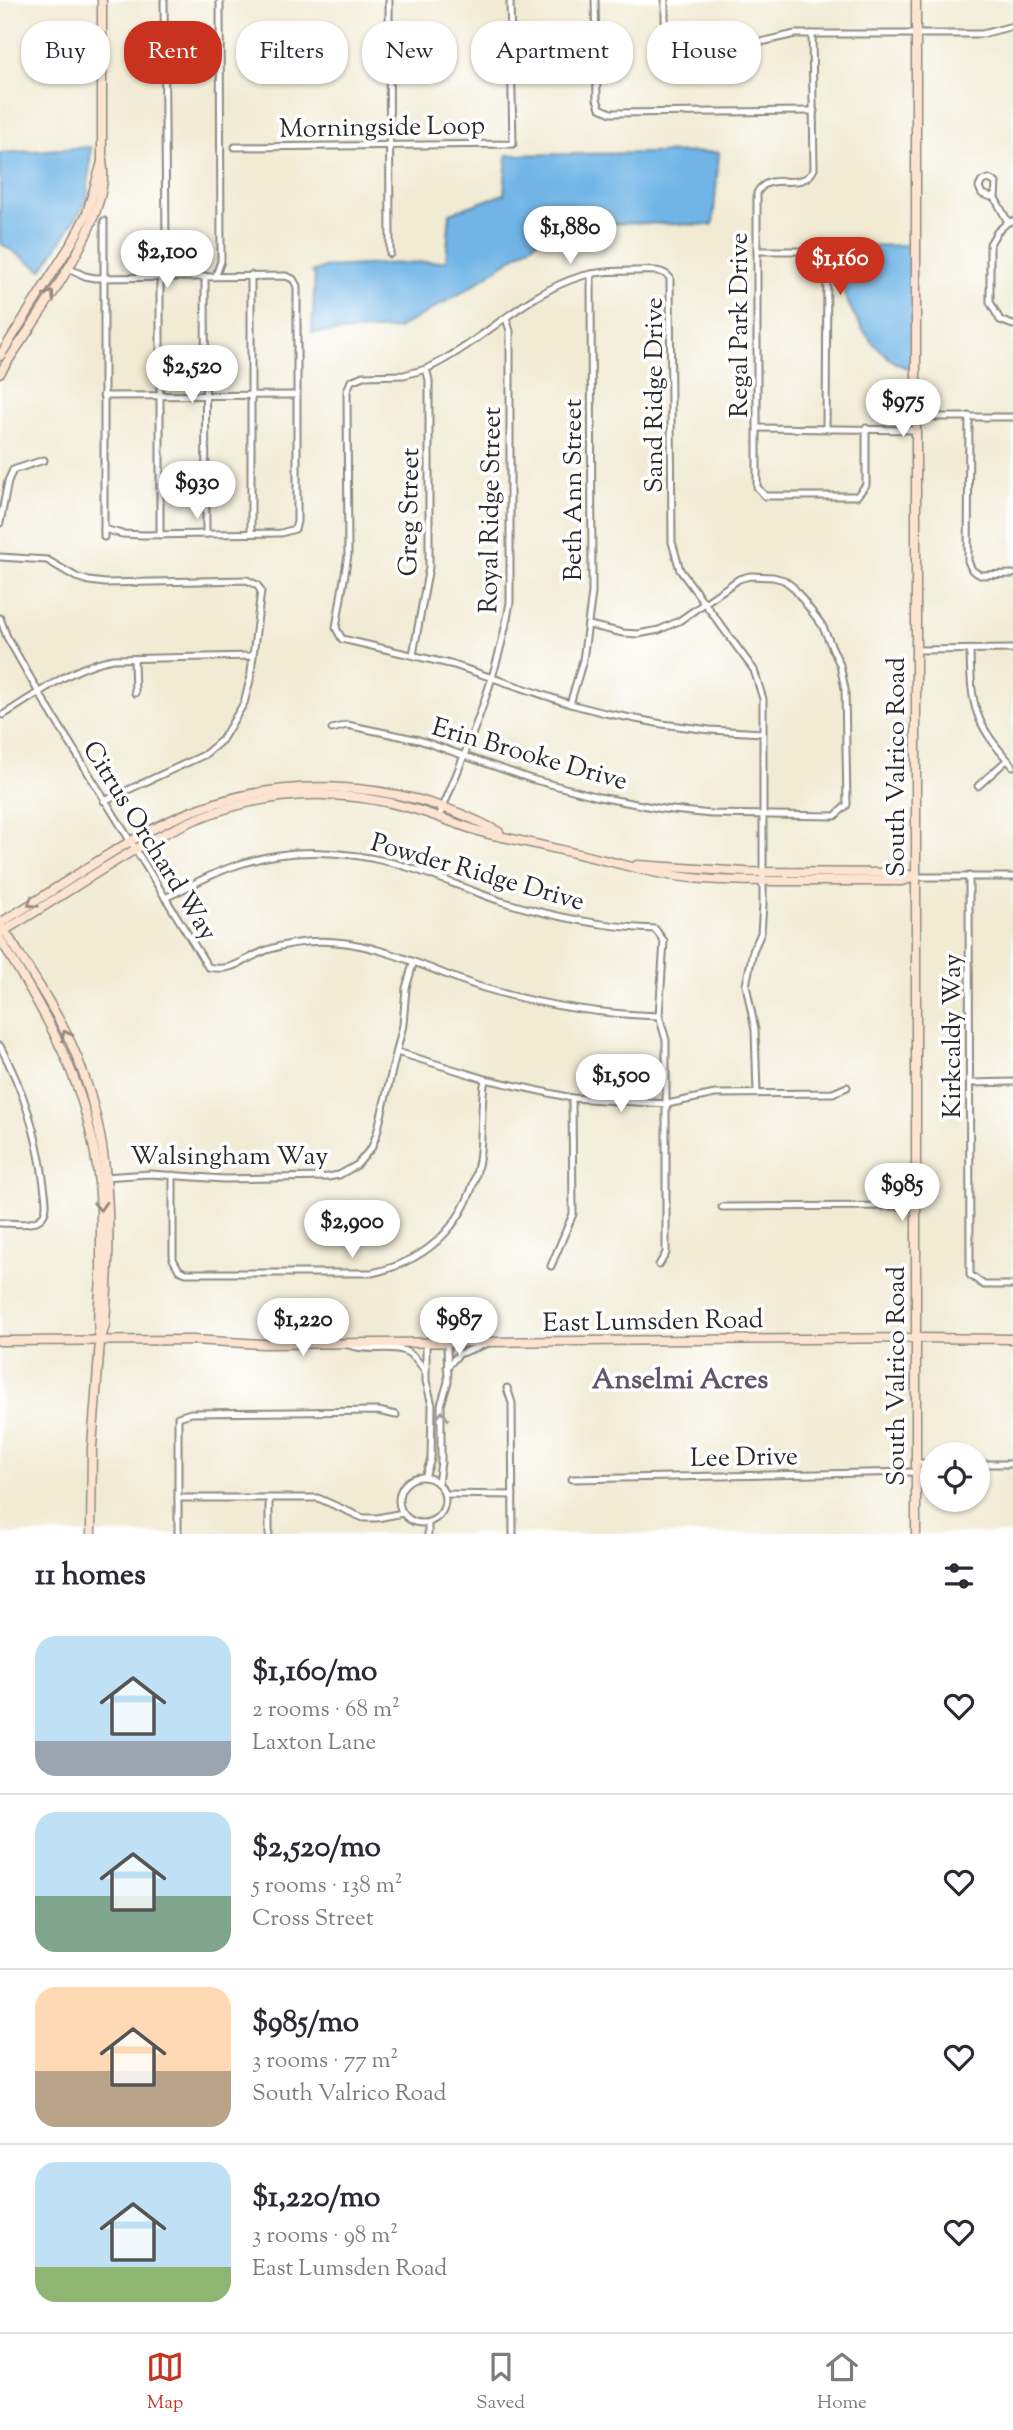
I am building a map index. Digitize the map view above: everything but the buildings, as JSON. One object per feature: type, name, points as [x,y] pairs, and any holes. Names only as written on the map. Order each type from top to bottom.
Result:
[{"type":"street","points":[[0,373],[94,215],[104,172],[102,0]]},
{"type":"street","points":[[160,534],[160,284],[165,269],[166,219],[164,0]]},
{"type":"street","points":[[216,275],[221,261],[220,0]]},
{"type":"street","points":[[389,0],[390,254]]},
{"type":"street","name":"Morningside Loop","points":[[235,147],[513,144],[510,0]]},
{"type":"street","points":[[595,0],[597,99],[600,108],[611,113],[814,111]]},
{"type":"street","points":[[665,0],[665,31],[669,39],[679,43],[761,42],[795,34],[982,34],[1013,26]]},
{"type":"street","name":"South Valrico Road","points":[[916,0],[916,1534]]},
{"type":"street","name":"Regal Park Drive","points":[[811,34],[814,169],[811,176],[801,181],[768,181],[761,185],[757,193],[757,487],[765,496],[857,496],[866,485],[866,428]]},
{"type":"street","points":[[995,198],[1010,222],[996,232],[990,244],[990,302],[1000,320],[1013,325]]},
{"type":"street","points":[[104,221],[104,537]]},
{"type":"street","points":[[757,251],[815,251],[822,254],[827,262],[826,428]]},
{"type":"street","points":[[64,265],[85,276],[104,278],[286,276],[293,279],[297,286],[295,529],[287,533],[130,534],[104,528]]},
{"type":"street","points":[[0,356],[64,265]]},
{"type":"street","name":"Sand Ridge Drive","points":[[757,1093],[755,1030],[746,985],[753,951],[761,933],[764,815],[763,699],[754,670],[680,570],[673,546],[671,281],[667,274],[658,271],[591,274],[551,289],[426,369],[404,375],[359,376],[351,381],[348,386],[348,555],[336,628],[344,641],[454,665],[570,704],[662,724],[763,733]]},
{"type":"street","name":"Beth Ann Street","points":[[570,704],[583,660],[592,593],[591,274]]},
{"type":"street","points":[[251,275],[251,533]]},
{"type":"street","points":[[205,276],[206,534]]},
{"type":"street","name":"Royal Ridge Street","points":[[441,813],[492,677],[504,637],[510,602],[510,331],[506,318]]},
{"type":"street","name":"Greg Street","points":[[413,655],[429,567],[429,380],[426,369]]},
{"type":"street","points":[[103,396],[296,395]]},
{"type":"street","points":[[969,416],[968,561],[972,570],[981,575],[1013,574]]},
{"type":"street","points":[[917,417],[1013,417]]},
{"type":"street","points":[[758,428],[917,430]]},
{"type":"street","points":[[0,523],[8,481],[13,470],[44,460]]},
{"type":"street","points":[[0,557],[35,557],[47,560],[89,582],[251,580],[262,595],[250,680],[244,703],[222,740],[204,755],[104,801]]},
{"type":"street","name":"Erin Brooke Drive","points":[[332,729],[347,725],[419,740],[531,779],[599,797],[663,809],[711,814],[835,816],[846,805],[845,689],[840,665],[821,625],[793,587],[784,580],[773,576],[739,579],[679,621],[659,630],[623,633],[589,625]]},
{"type":"street","name":"Citrus Orchard Way","points":[[0,618],[6,637],[39,693],[208,967],[222,970],[267,950],[313,942],[359,946],[484,988],[538,1002],[604,1014],[659,1016]]},
{"type":"street","points":[[916,650],[1013,649]]},
{"type":"street","points":[[970,650],[971,685],[977,717],[990,740],[1013,766]]},
{"type":"street","points":[[3,715],[95,662],[113,659],[253,656]]},
{"type":"street","points":[[134,659],[135,693]]},
{"type":"street","points":[[978,786],[1007,760]]},
{"type":"street","points":[[91,1534],[92,1447],[100,1341],[97,1326],[103,1177],[97,1118],[74,1051],[51,1006],[1,926],[132,847],[161,825],[191,812],[242,796],[285,789],[327,787],[365,790],[414,800],[441,813],[490,828],[505,836],[630,866],[645,865],[763,877],[902,873],[916,877],[1013,877]]},
{"type":"street","name":"Powder Ridge Drive","points":[[165,898],[207,877],[249,861],[313,853],[345,854],[391,862],[502,902],[572,921],[655,929],[664,941],[659,1016],[666,1040],[667,1104],[666,1253],[659,1265]]},
{"type":"street","name":"Kirkcaldy Way","points":[[969,877],[971,1275],[984,1285],[1013,1285]]},
{"type":"street","points":[[0,939],[50,1024],[68,1062],[87,1116],[103,1177]]},
{"type":"street","name":"Walsingham Way","points":[[103,1177],[141,1174],[224,1179],[316,1178],[339,1175],[348,1170],[365,1156],[375,1140],[403,1026],[406,988],[414,964]]},
{"type":"street","points":[[0,1046],[29,1114],[41,1159],[46,1204],[44,1214],[35,1222],[0,1223]]},
{"type":"street","points":[[397,1052],[485,1079],[572,1098],[667,1104],[715,1094],[833,1093],[847,1087]]},
{"type":"street","points":[[173,1175],[173,1259],[179,1270],[186,1273],[372,1273],[396,1268],[425,1251],[452,1227],[467,1204],[479,1159],[485,1079]]},
{"type":"street","points":[[971,1083],[1013,1082]]},
{"type":"street","points":[[551,1266],[573,1214],[572,1098]]},
{"type":"street","points":[[722,1208],[916,1206]]},
{"type":"street","name":"East Lumsden Road","points":[[0,1341],[193,1340],[262,1344],[1013,1339]]},
{"type":"street","points":[[447,1367],[459,1354],[491,1342]]},
{"type":"street","points":[[342,1343],[358,1349],[405,1350],[416,1358],[426,1373]]},
{"type":"street","points":[[425,1477],[431,1458],[432,1405],[426,1373],[426,1343]]},
{"type":"street","points":[[438,1483],[425,1477],[411,1480],[401,1491],[399,1499],[403,1513],[414,1522],[428,1523],[440,1515],[446,1502],[445,1494],[438,1483],[438,1471],[442,1462],[441,1405],[448,1382],[447,1343]]},
{"type":"street","points":[[507,1388],[512,1403],[513,1534]]},
{"type":"street","points":[[178,1534],[178,1417],[191,1413],[378,1411],[396,1415]]},
{"type":"street","points":[[990,1464],[1013,1464]]},
{"type":"street","name":"Lee Drive","points":[[572,1479],[920,1466]]},
{"type":"street","points":[[445,1494],[513,1495]]},
{"type":"street","points":[[178,1498],[318,1498],[363,1518],[403,1513]]},
{"type":"street","points":[[269,1499],[269,1534]]},
{"type":"street","points":[[428,1523],[428,1534]]},
{"type":"water","points":[[91,147],[87,201],[42,270],[0,243],[0,153]]},
{"type":"water","points":[[719,152],[713,225],[631,223],[597,225],[562,232],[542,238],[463,292],[397,329],[312,333],[315,276],[312,272],[326,267],[446,261],[450,213],[504,194],[507,155]]},
{"type":"water","points":[[913,245],[913,371],[878,349],[860,326],[841,286],[833,259],[852,246]]},
{"type":"district","name":"Anselmi Acres","points":[[680,1378]]}]
